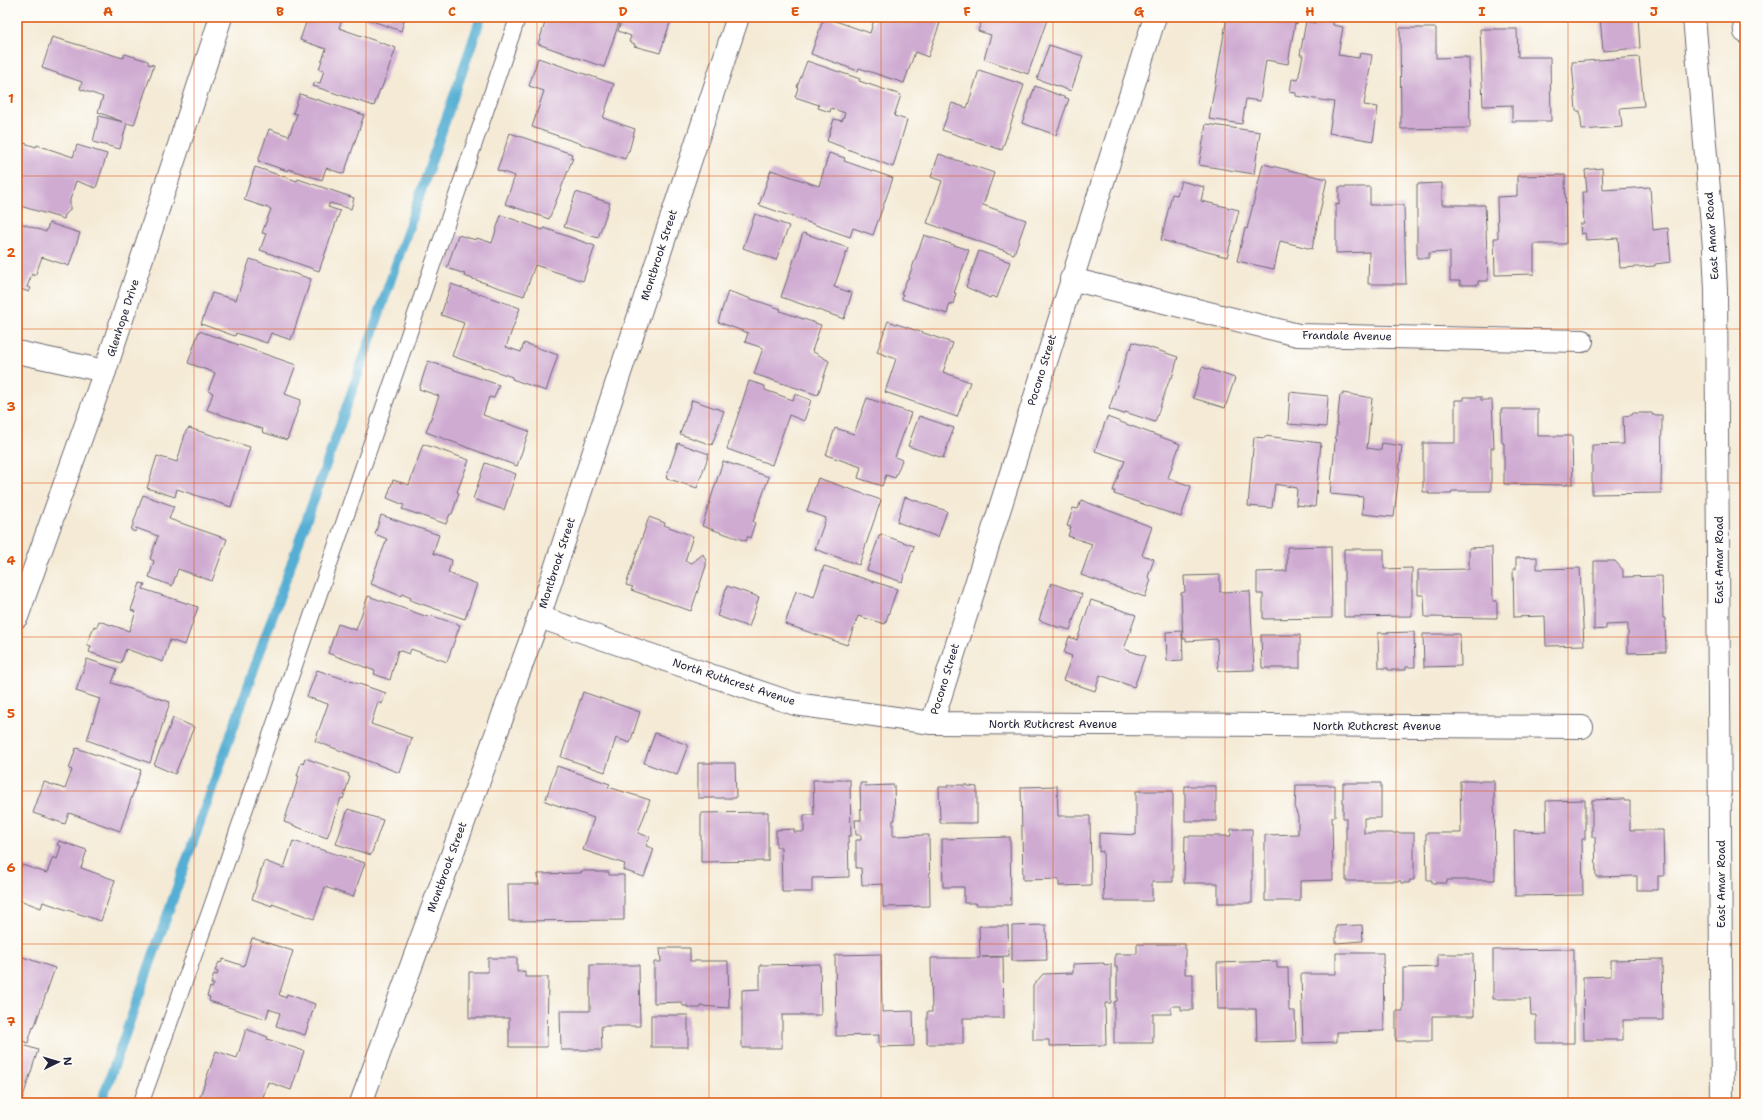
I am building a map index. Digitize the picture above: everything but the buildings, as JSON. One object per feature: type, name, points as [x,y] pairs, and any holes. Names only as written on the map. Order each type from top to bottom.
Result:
[{"type":"street","name":"Glenhope Drive","points":[[17,617],[105,371],[221,17]]},
{"type":"street","name":"Montbrook Street","points":[[361,1103],[539,617],[738,17]]},
{"type":"street","name":"Pocono Street","points":[[932,723],[1155,17]]},
{"type":"street","name":"East Amar Road","points":[[1694,17],[1714,248],[1716,290],[1722,1103]]},
{"type":"street","points":[[1744,17],[1745,32]]},
{"type":"street","name":"Frandale Avenue","points":[[1071,279],[1298,335],[1582,341]]},
{"type":"street","points":[[17,352],[105,371]]},
{"type":"street","name":"North Ruthcrest Avenue","points":[[539,617],[795,704],[932,723],[1582,727]]},
{"type":"lane","points":[[141,1103],[211,908],[518,17]]},
{"type":"waterway","points":[[101,1103],[370,340],[481,17]]}]
